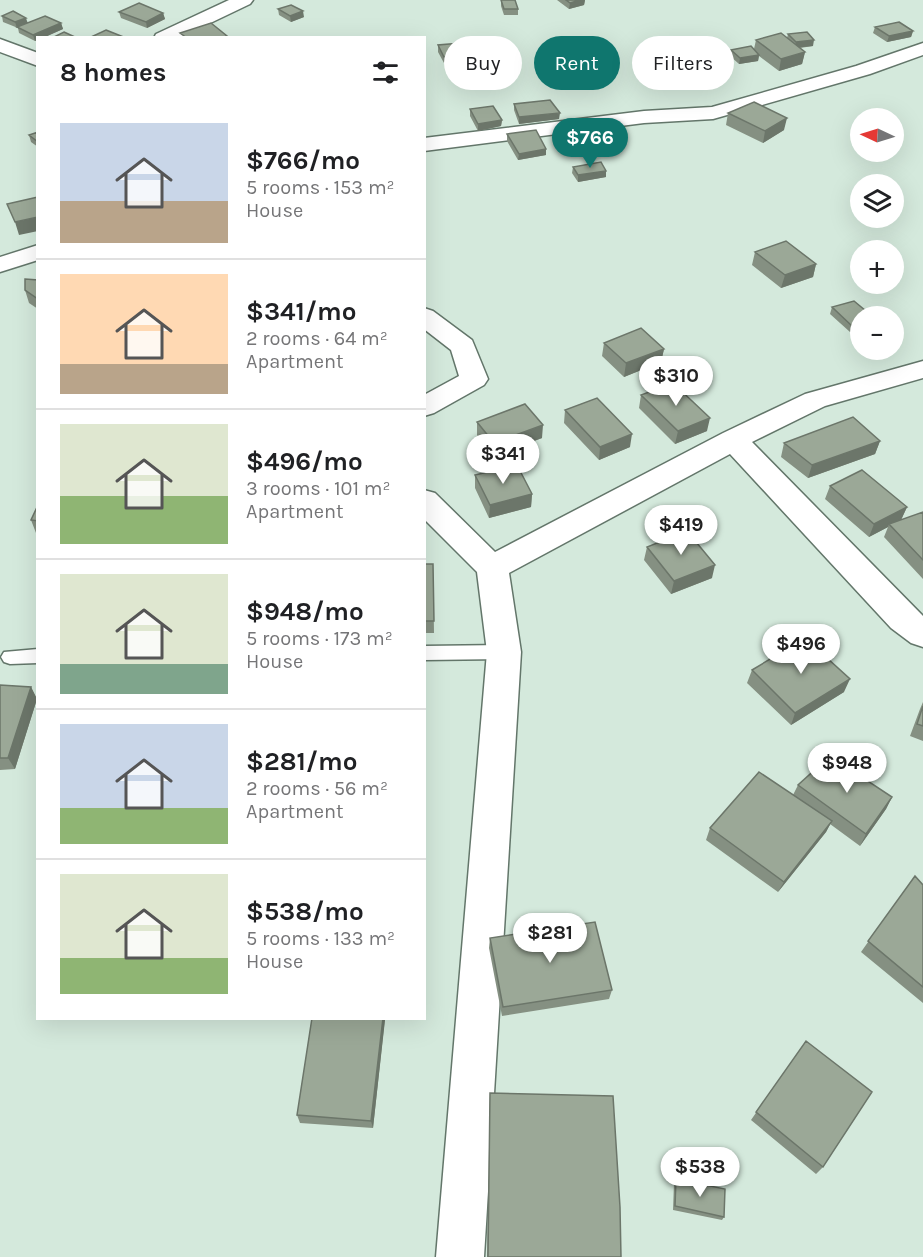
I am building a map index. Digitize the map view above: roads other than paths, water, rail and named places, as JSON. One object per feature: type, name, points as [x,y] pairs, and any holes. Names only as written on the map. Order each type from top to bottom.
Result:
[{"type":"street","points":[[167,36],[244,0]]},
{"type":"street","points":[[0,45],[36,59]]},
{"type":"street","points":[[426,145],[644,117],[713,113],[863,70],[923,49]]},
{"type":"street","points":[[0,265],[36,253]]},
{"type":"street","points":[[426,318],[463,346],[474,379],[426,406]]},
{"type":"street","points":[[492,568],[733,440],[815,400],[923,369]]},
{"type":"street","points":[[733,440],[903,620],[923,634]]},
{"type":"street","points":[[426,502],[492,568],[504,652],[460,1257]]},
{"type":"lane","points":[[426,653],[504,652]]},
{"type":"lane","points":[[10,657],[36,657]]}]
